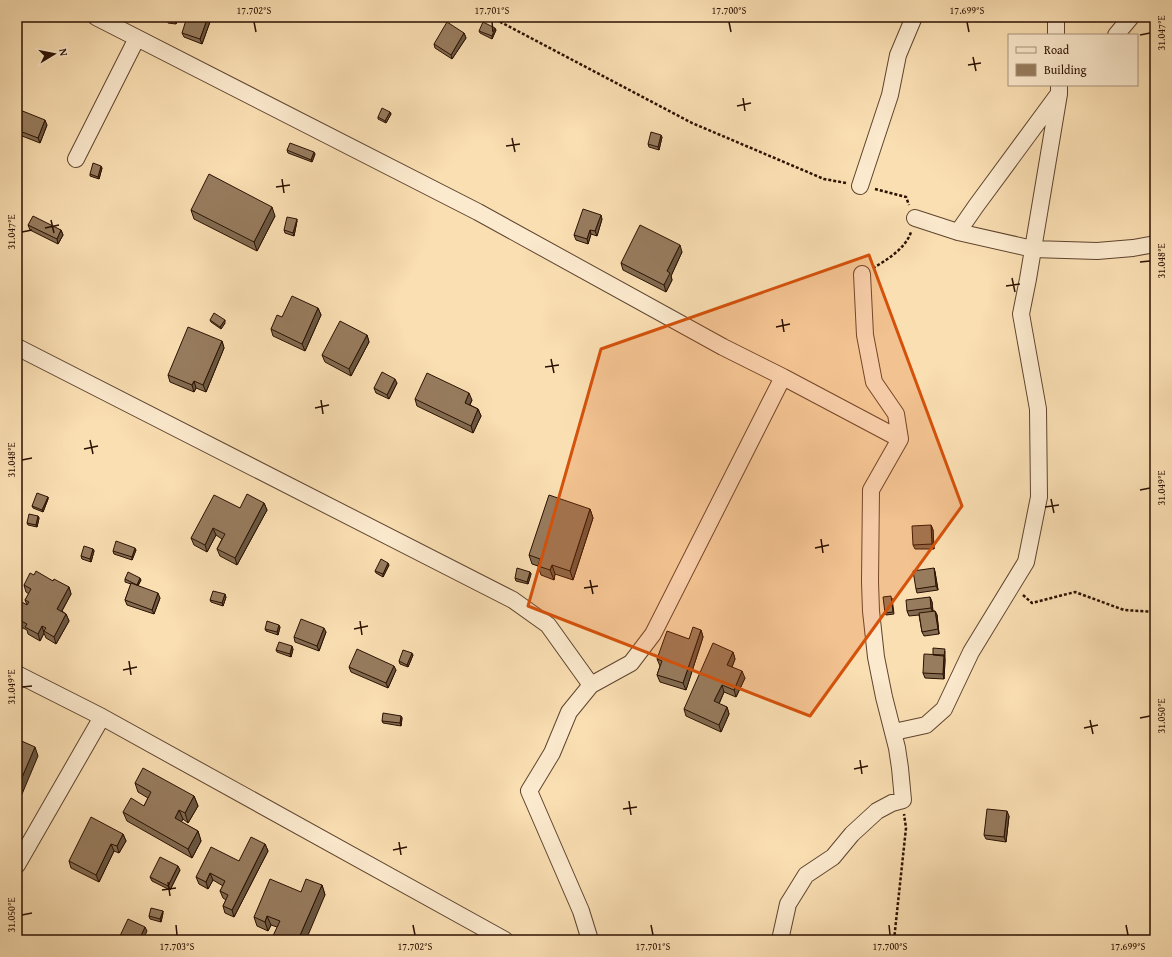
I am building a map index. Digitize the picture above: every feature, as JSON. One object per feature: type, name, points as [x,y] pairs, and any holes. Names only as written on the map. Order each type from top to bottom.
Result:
[{"type":"street","points":[[96,17],[478,212],[723,347],[900,439]]},
{"type":"street","points":[[860,186],[890,95],[898,55],[914,17]]},
{"type":"street","points":[[1056,17],[1056,34]]},
{"type":"street","points":[[1117,34],[1132,17]]},
{"type":"street","points":[[76,159],[137,38]]},
{"type":"street","points":[[958,232],[1062,88]]},
{"type":"street","points":[[894,732],[926,725],[944,709],[971,652],[1026,562],[1039,497],[1038,408],[1021,314],[1062,88]]},
{"type":"street","points":[[915,218],[958,232],[1033,249],[1097,251],[1133,248],[1155,244]]},
{"type":"street","points":[[780,940],[788,904],[806,875],[833,857],[852,834],[877,812],[892,803],[903,800],[900,768],[894,732],[884,697],[876,657],[871,611],[870,582],[871,490],[900,439],[896,414],[874,382],[865,336],[862,274]]},
{"type":"street","points":[[17,347],[513,600],[548,625],[591,685]]},
{"type":"street","points":[[590,940],[581,911],[529,791],[552,753],[569,712],[591,685],[631,663],[653,634],[783,377]]},
{"type":"street","points":[[17,674],[102,717],[505,940]]},
{"type":"street","points":[[17,865],[102,717]]},
{"type":"path","points":[[491,17],[692,123],[824,179],[906,197],[915,218],[909,237],[892,257],[862,274]]},
{"type":"path","points":[[1012,586],[1032,603],[1075,592],[1124,610],[1155,612]]},
{"type":"path","points":[[894,940],[906,828],[903,800]]},
{"type":"highlighted area","points":[[869,255],[962,506],[810,716],[528,606],[601,349]]},
{"type":"building","points":[[168,17],[177,17],[176,22],[167,20]]},
{"type":"building","points":[[187,17],[208,17],[200,39],[182,33]]},
{"type":"building","points":[[447,22],[464,33],[451,55],[434,44]]},
{"type":"building","points":[[483,22],[495,28],[492,36],[479,31]]},
{"type":"building","points":[[382,108],[390,112],[385,121],[378,117]]},
{"type":"building","points":[[20,110],[45,120],[38,138],[17,130],[17,118]]},
{"type":"building","points":[[651,132],[661,135],[658,147],[648,144]]},
{"type":"building","points":[[290,143],[314,152],[311,160],[287,150]]},
{"type":"building","points":[[93,163],[101,166],[98,177],[90,174]]},
{"type":"building","points":[[209,174],[272,207],[254,242],[191,210]]},
{"type":"building","points":[[583,209],[601,215],[595,231],[590,230],[587,239],[574,235]]},
{"type":"building","points":[[33,216],[61,230],[57,239],[28,225]]},
{"type":"building","points":[[287,217],[297,219],[293,233],[284,230]]},
{"type":"building","points":[[640,225],[680,245],[667,271],[670,273],[664,285],[621,263]]},
{"type":"building","points":[[292,296],[318,308],[302,344],[271,329],[277,315],[282,317]]},
{"type":"building","points":[[214,313],[225,320],[220,327],[210,320]]},
{"type":"building","points":[[340,321],[367,335],[349,369],[322,355]]},
{"type":"building","points":[[188,327],[222,341],[203,385],[194,381],[192,385],[168,375]]},
{"type":"building","points":[[382,372],[395,379],[387,395],[374,388]]},
{"type":"building","points":[[427,373],[469,393],[465,403],[478,409],[471,426],[415,399]]},
{"type":"building","points":[[37,493],[48,497],[42,510],[32,506]]},
{"type":"building","points":[[247,494],[264,503],[235,558],[217,549],[225,534],[213,528],[205,545],[191,538],[214,495],[240,508]]},
{"type":"building","points":[[549,495],[590,509],[570,571],[552,565],[550,570],[538,566],[540,559],[529,555]]},
{"type":"building","points":[[29,514],[38,516],[36,525],[27,523]]},
{"type":"building","points":[[931,525],[932,544],[913,545],[912,526]]},
{"type":"building","points":[[116,541],[135,548],[132,557],[113,551]]},
{"type":"building","points":[[84,546],[93,549],[90,559],[81,556]]},
{"type":"building","points":[[381,559],[388,563],[383,574],[375,571]]},
{"type":"building","points":[[517,568],[530,572],[527,582],[515,578]]},
{"type":"building","points":[[934,568],[936,586],[916,589],[913,571]]},
{"type":"building","points":[[36,571],[53,581],[54,579],[69,587],[57,609],[66,614],[54,637],[44,631],[46,628],[42,626],[38,634],[25,627],[27,624],[17,619],[17,607],[20,601],[27,605],[29,602],[25,600],[31,589],[24,585],[30,573],[34,575]]},
{"type":"building","points":[[128,572],[140,578],[137,585],[125,579]]},
{"type":"building","points":[[131,583],[158,593],[152,610],[125,600]]},
{"type":"building","points":[[213,591],[225,594],[222,603],[210,600]]},
{"type":"building","points":[[891,596],[893,612],[885,613],[883,597]]},
{"type":"building","points":[[930,597],[931,608],[907,611],[906,600]]},
{"type":"building","points":[[935,611],[938,629],[922,632],[919,613]]},
{"type":"building","points":[[301,619],[324,628],[317,646],[294,637]]},
{"type":"building","points":[[267,621],[279,625],[277,632],[265,629]]},
{"type":"building","points":[[693,627],[701,630],[683,683],[657,675],[662,661],[657,659],[667,631],[689,639]]},
{"type":"building","points":[[279,642],[292,646],[290,654],[276,650]]},
{"type":"building","points":[[713,643],[733,652],[727,665],[742,671],[734,690],[722,685],[714,701],[727,707],[719,725],[684,709]]},
{"type":"building","points":[[933,648],[945,649],[944,656],[933,655]]},
{"type":"building","points":[[357,649],[394,666],[386,683],[349,667]]},
{"type":"building","points":[[403,650],[412,653],[407,665],[399,661]]},
{"type":"building","points":[[924,654],[944,655],[943,674],[923,673]]},
{"type":"building","points":[[383,713],[401,716],[400,723],[382,721]]},
{"type":"building","points":[[17,739],[35,747],[17,789]]},
{"type":"building","points":[[143,768],[194,796],[185,813],[179,810],[175,818],[198,831],[188,849],[123,812],[131,798],[144,806],[151,792],[135,783]]},
{"type":"building","points":[[987,809],[1007,811],[1004,837],[984,835]]},
{"type":"building","points":[[91,817],[123,834],[117,846],[111,844],[96,875],[69,861]]},
{"type":"building","points":[[251,837],[265,844],[232,910],[223,906],[228,895],[220,891],[225,881],[210,873],[206,882],[196,877],[211,847],[239,861]]},
{"type":"building","points":[[160,857],[178,866],[168,886],[150,877]]},
{"type":"building","points":[[270,879],[301,892],[306,879],[322,885],[298,940],[271,940],[280,921],[267,916],[265,922],[254,917]]},
{"type":"building","points":[[151,908],[163,911],[160,919],[149,916]]},
{"type":"building","points":[[128,919],[145,927],[139,940],[118,940]]},
{"type":"building","points":[[433,935],[445,940],[430,940]]}]
